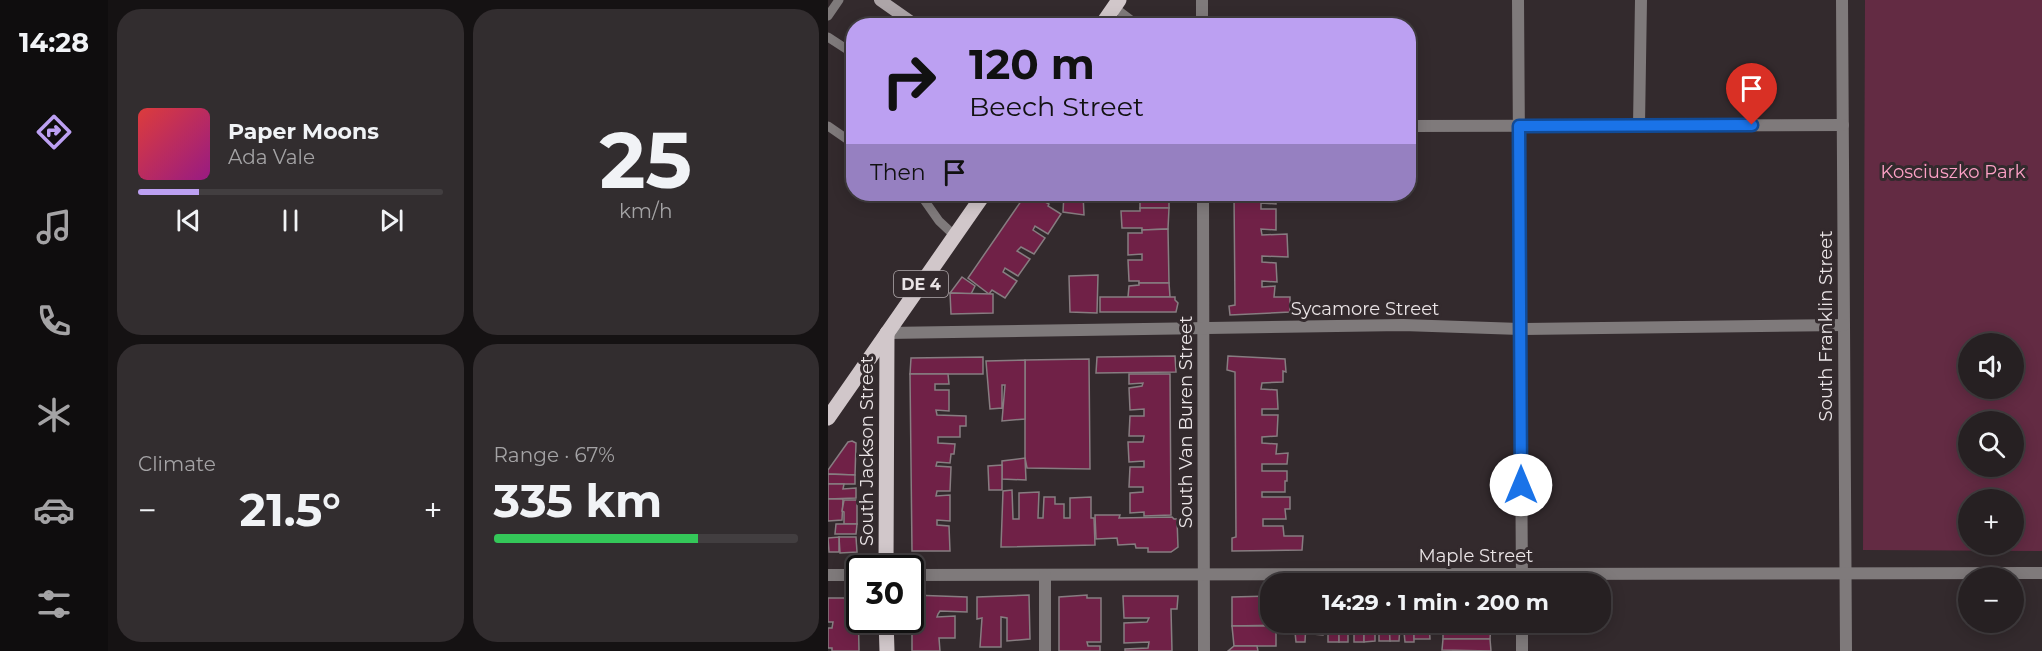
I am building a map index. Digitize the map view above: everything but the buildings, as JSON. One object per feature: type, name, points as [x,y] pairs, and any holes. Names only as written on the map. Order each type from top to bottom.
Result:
[{"type":"main road","points":[[1106,18],[1116,3]]},
{"type":"main road","name":"DE 4","points":[[828,418],[979,201]]},
{"type":"main road","name":"South Jackson Street","points":[[886,555],[887,333]]},
{"type":"main road","points":[[886,633],[887,651]]},
{"type":"street","points":[[880,0],[906,18]]},
{"type":"street","points":[[1202,0],[1202,18]]},
{"type":"street","points":[[1518,0],[1522,573]]},
{"type":"street","points":[[1639,125],[1641,0]]},
{"type":"street","name":"South Franklin Street","points":[[1842,0],[1846,651]]},
{"type":"street","points":[[1416,126],[1843,125]]},
{"type":"street","name":"South Van Buren Street","points":[[1203,201],[1204,651]]},
{"type":"street","name":"Sycamore Street","points":[[887,333],[1403,325],[1520,329],[1844,325]]},
{"type":"street","name":"Maple Street","points":[[1611,577],[1845,573],[2042,573]]},
{"type":"street","points":[[828,575],[846,575]]},
{"type":"street","name":"Maple Street","points":[[924,575],[1260,576]]},
{"type":"street","points":[[1045,575],[1045,651]]},
{"type":"street","points":[[1522,633],[1522,651]]},
{"type":"lane","points":[[828,16],[839,0]]},
{"type":"lane","points":[[1116,3],[1131,18]]},
{"type":"lane","points":[[828,37],[846,49]]},
{"type":"lane","points":[[828,126],[846,138]]},
{"type":"lane","points":[[925,201],[939,221],[955,236]]},
{"type":"green space","name":"Kosciuszko Park","points":[[1865,0],[2042,0],[2042,551],[2024,551],[2024,489],[1958,489],[1958,551],[1863,550]]},
{"type":"route","points":[[1521,485],[1519,126],[1752,125]]}]
